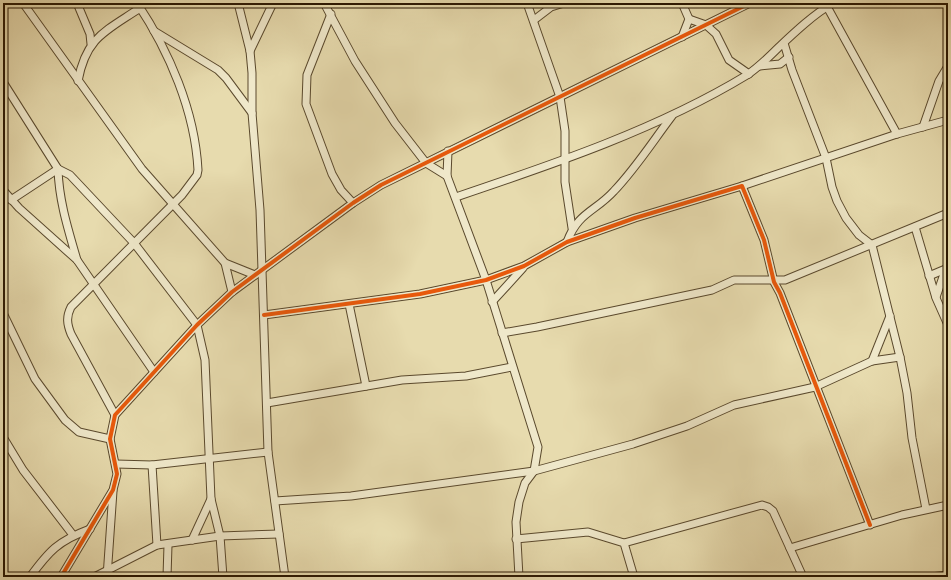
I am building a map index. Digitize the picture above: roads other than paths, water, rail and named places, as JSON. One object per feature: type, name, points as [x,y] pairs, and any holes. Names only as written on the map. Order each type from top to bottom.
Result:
[{"type":"street","points":[[23,3],[142,169],[226,263],[255,275]]},
{"type":"street","points":[[77,3],[90,34],[91,44]]},
{"type":"street","points":[[238,3],[250,51],[252,73],[252,113],[260,210],[268,452],[285,577]]},
{"type":"street","points":[[250,51],[273,3]]},
{"type":"street","points":[[324,3],[376,97],[426,163],[448,176]]},
{"type":"street","points":[[527,3],[560,96],[565,132],[564,160],[572,228]]},
{"type":"street","points":[[534,20],[551,7],[564,3]]},
{"type":"street","points":[[682,3],[689,19],[682,37]]},
{"type":"street","points":[[107,574],[113,490],[117,474],[110,439],[115,415],[197,325],[232,292],[381,185],[750,3]]},
{"type":"street","points":[[456,197],[564,160],[673,114],[749,74],[760,66],[829,4],[897,134]]},
{"type":"street","points":[[78,81],[85,54],[91,44],[138,5],[154,30],[179,84],[192,129],[197,160],[197,175],[182,195],[71,307],[68,314],[67,324],[70,334],[115,415]]},
{"type":"street","points":[[331,14],[307,75],[306,104],[332,174],[341,190],[354,203]]},
{"type":"street","points":[[689,19],[706,25],[718,38],[729,60],[749,74]]},
{"type":"street","points":[[154,30],[218,70],[226,78],[252,113]]},
{"type":"street","points":[[784,43],[792,70],[826,158],[832,187],[846,218],[859,235],[872,245],[900,357],[907,393],[912,438],[926,509]]},
{"type":"street","points":[[760,66],[780,64],[789,58]]},
{"type":"street","points":[[780,64],[792,70]]},
{"type":"street","points":[[922,127],[939,81],[948,66]]},
{"type":"street","points":[[3,82],[58,169],[59,189],[63,212],[77,260]]},
{"type":"street","points":[[567,242],[572,228],[583,216],[615,191],[673,114]]},
{"type":"street","points":[[264,315],[420,294],[486,280],[524,266],[567,242],[635,218],[742,186],[897,134],[948,120]]},
{"type":"street","points":[[448,151],[448,176],[486,280],[538,447],[534,471],[525,483],[519,502],[516,539],[518,577]]},
{"type":"street","points":[[11,200],[58,169]]},
{"type":"street","points":[[58,169],[70,175],[134,243],[197,325],[205,360],[211,459],[211,499],[220,536],[223,577]]},
{"type":"street","points":[[742,186],[764,240],[774,282],[780,293],[815,387],[870,525]]},
{"type":"street","points":[[3,190],[11,200],[77,260],[95,283],[154,372]]},
{"type":"street","points":[[180,213],[182,195]]},
{"type":"street","points":[[502,333],[712,290],[734,280],[774,282],[785,280],[948,213]]},
{"type":"street","points":[[915,227],[936,298],[948,326]]},
{"type":"street","points":[[226,263],[232,292]]},
{"type":"street","points":[[492,302],[524,266]]},
{"type":"street","points":[[929,276],[948,268]]},
{"type":"street","points":[[936,298],[944,274],[948,268]]},
{"type":"street","points":[[780,293],[785,280]]},
{"type":"street","points":[[349,304],[366,386]]},
{"type":"street","points":[[3,313],[35,379],[65,420],[79,432],[110,439]]},
{"type":"street","points":[[872,361],[890,316]]},
{"type":"street","points":[[275,501],[358,495],[534,471],[640,442],[687,426],[734,405],[815,387],[872,361],[900,357]]},
{"type":"street","points":[[267,403],[402,380],[466,376],[512,367]]},
{"type":"street","points":[[3,437],[23,470],[73,535]]},
{"type":"street","points":[[116,464],[152,465],[268,452]]},
{"type":"street","points":[[152,465],[157,545]]},
{"type":"street","points":[[61,577],[113,490]]},
{"type":"street","points":[[192,540],[211,499]]},
{"type":"street","points":[[516,539],[588,532],[624,543],[762,505],[768,506],[773,511],[802,577]]},
{"type":"street","points":[[790,548],[926,509],[948,505]]},
{"type":"street","points":[[30,577],[51,549],[73,535],[90,529]]},
{"type":"street","points":[[94,577],[107,574],[157,545],[168,545],[220,536],[278,534]]},
{"type":"street","points":[[624,543],[634,577]]},
{"type":"street","points":[[167,577],[168,545]]},
{"type":"street","points":[[932,577],[948,575]]}]
